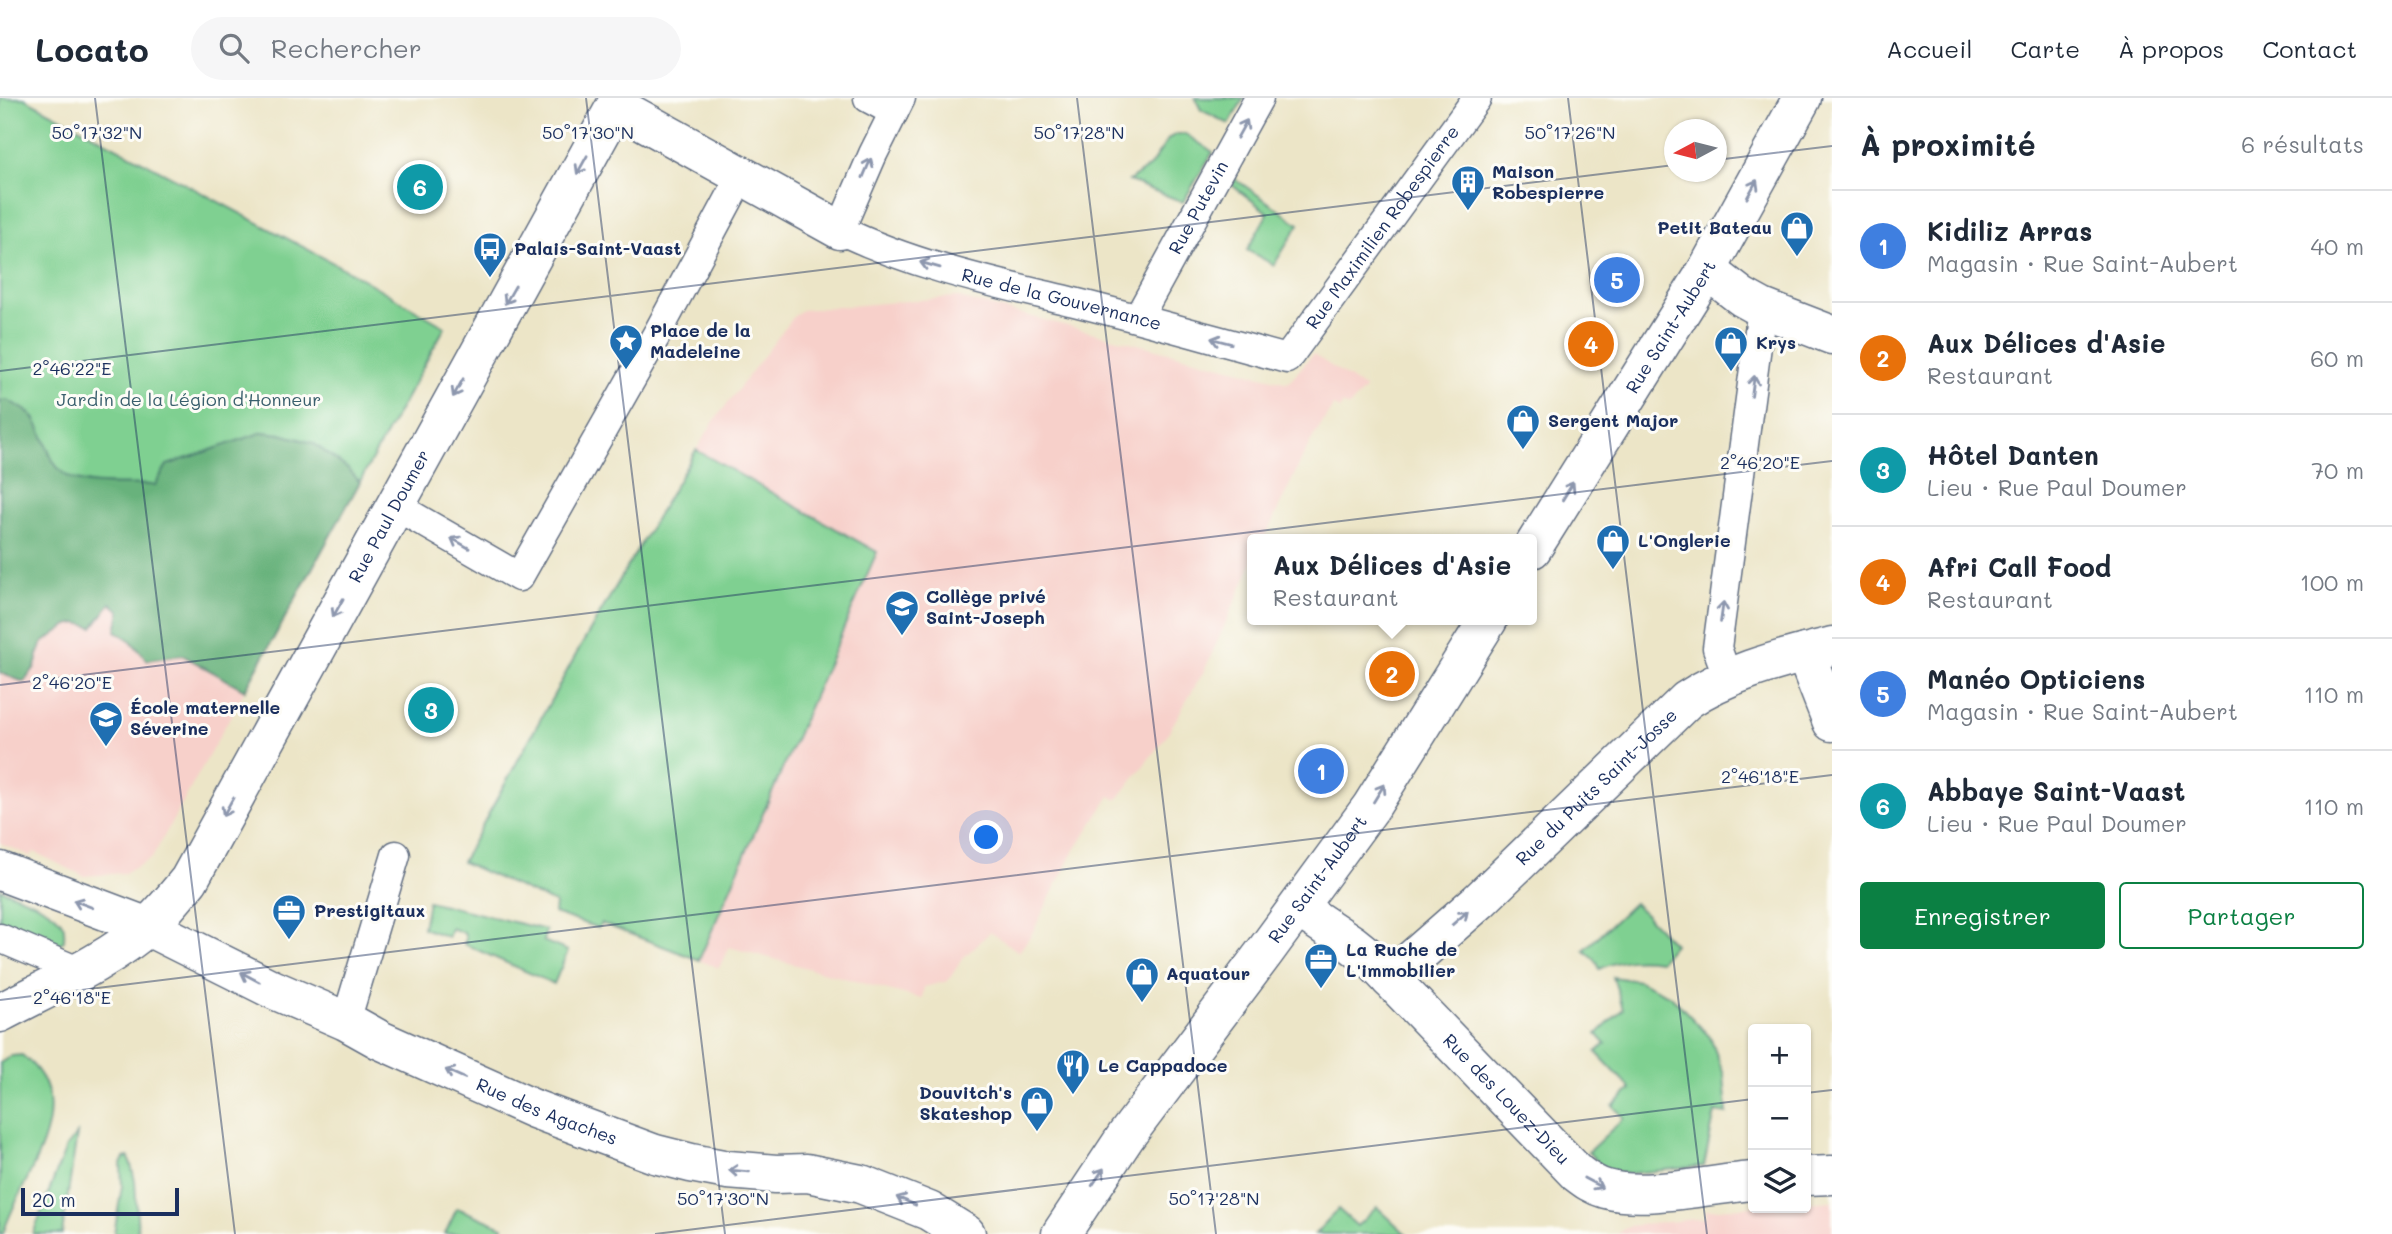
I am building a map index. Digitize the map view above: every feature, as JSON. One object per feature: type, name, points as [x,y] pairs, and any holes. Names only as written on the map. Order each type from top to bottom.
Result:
[{"type":"street","name":"Rue Saint-Aubert","points":[[1537,541],[1707,271],[1802,98]]},
{"type":"street","points":[[618,102],[840,230]]},
{"type":"street","name":"Rue Paul Doumer","points":[[0,1013],[104,956],[148,927],[170,905],[189,880],[618,102]]},
{"type":"street","points":[[1707,271],[1762,308],[1832,335]]},
{"type":"street","name":"Rue Saint-Aubert","points":[[1061,1234],[1126,1136],[1371,807],[1485,625]]},
{"type":"street","points":[[1819,649],[1832,722]]},
{"type":"street","name":"Rue du Puits Saint-Josse","points":[[1390,979],[1479,901],[1668,717],[1704,689],[1728,678],[1819,649]]},
{"type":"street","name":"Rue des Agaches","points":[[0,871],[148,927],[272,989],[346,1021],[380,1040],[534,1109],[655,1154],[728,1170],[776,1174],[807,1173],[849,1181],[929,1211],[966,1234]]},
{"type":"street","name":"Rue des Louez-Dieu","points":[[1298,908],[1352,944],[1390,979],[1577,1173],[1590,1183],[1607,1190],[1647,1192],[1748,1182]]},
{"type":"street","points":[[1811,1177],[1832,1175]]},
{"type":"lane","points":[[840,230],[898,105],[868,98]]},
{"type":"lane","name":"Rue Putevin","points":[[1139,318],[1259,98]]},
{"type":"lane","name":"Rue Maximilien Robespierre","points":[[1287,359],[1477,98]]},
{"type":"lane","points":[[394,505],[519,577],[657,334],[742,175]]},
{"type":"lane","name":"Rue de la Gouvernance","points":[[840,230],[877,248],[942,269],[1139,318],[1287,359]]},
{"type":"lane","points":[[1728,678],[1717,648],[1762,308]]},
{"type":"lane","points":[[346,1021],[396,856]]},
{"type":"lane","points":[[0,938],[78,971]]},
{"type":"shaded area","name":"Collège privé Saint-Joseph","points":[[955,297],[1288,383],[1313,354],[1365,389],[1349,407],[1343,404],[1340,409],[1333,406],[1309,444],[1266,534],[1247,534],[1247,575],[1204,671],[1165,738],[1117,800],[1110,796],[1071,856],[1031,935],[1019,952],[990,932],[963,958],[948,981],[924,987],[922,999],[729,947],[719,968],[601,923],[598,928],[554,913],[555,903],[462,862],[578,651],[696,450],[714,421],[795,315],[802,310]]},
{"type":"shaded area","name":"École maternelle Séverine","points":[[159,587],[182,655],[245,690],[152,858],[125,873],[84,876],[34,852],[30,856],[0,843],[0,640]]},
{"type":"shaded area","points":[[1832,1201],[1832,1234],[1617,1234],[1628,1226],[1705,1218],[1706,1210],[1748,1206],[1748,1213],[1811,1213],[1811,1203]]},
{"type":"green space","name":"Jardin de la Légion d'Honneur","points":[[0,98],[24,98],[354,274],[445,327],[245,690],[159,587],[0,640]]},
{"type":"green space","points":[[1195,98],[1244,98],[1229,124],[1201,110]]},
{"type":"green space","points":[[1185,134],[1213,152],[1183,202],[1129,181],[1150,166],[1169,138]]},
{"type":"green space","points":[[1231,176],[1299,224],[1274,265],[1247,250],[1268,213],[1228,182]]},
{"type":"green space","points":[[7,400],[32,415],[48,450],[62,472],[88,483],[155,485],[167,465],[263,432],[313,443],[348,469],[360,482],[245,690],[182,655],[147,660],[131,641],[116,631],[120,611],[111,603],[93,627],[78,623],[68,625],[41,644],[35,667],[24,682],[0,673],[0,401]]},
{"type":"green space","points":[[696,450],[877,552],[699,960],[601,923],[598,928],[554,913],[555,903],[462,862],[578,651]]},
{"type":"green space","points":[[0,889],[52,913],[63,925],[64,941],[54,947],[17,935],[0,924]]},
{"type":"green space","points":[[428,901],[546,930],[543,941],[568,951],[554,984],[464,944],[464,933],[451,928],[448,937],[423,928]]},
{"type":"green space","points":[[1634,903],[1674,944],[1660,961],[1629,960],[1600,969],[1584,950]]},
{"type":"green space","points":[[1613,977],[1639,981],[1671,996],[1710,1037],[1724,1075],[1727,1114],[1715,1112],[1704,1166],[1624,1174],[1603,1168],[1588,1152],[1624,1118],[1613,1106],[1631,1089],[1596,1052],[1606,1044],[1597,1034],[1623,1009]]},
{"type":"green space","points":[[22,1055],[41,1075],[49,1096],[49,1119],[34,1165],[3,1234],[0,1234],[0,1063],[11,1056]]},
{"type":"green space","points":[[77,1134],[62,1234],[33,1234],[66,1147]]},
{"type":"green space","points":[[129,1157],[135,1181],[138,1234],[114,1234],[122,1186],[121,1164],[124,1158]]},
{"type":"green space","points":[[1377,1207],[1406,1234],[1315,1234],[1338,1209],[1357,1226]]},
{"type":"green space","points":[[457,1208],[503,1227],[500,1234],[445,1234]]},
{"type":"place","name":"Abbaye Saint-Vaast","points":[[420,187]]},
{"type":"place","name":"Maison Robespierre","points":[[1468,212]]},
{"type":"place","name":"Petit Bateau","points":[[1797,258]]},
{"type":"place","name":"Palais-Saint-Vaast","points":[[490,279]]},
{"type":"place","name":"Manéo Opticiens","points":[[1617,280]]},
{"type":"place","name":"Afri Call Food","points":[[1591,344]]},
{"type":"place","name":"Place de la Madeleine","points":[[626,371]]},
{"type":"place","name":"Krys","points":[[1731,373]]},
{"type":"place","name":"Sergent Major","points":[[1523,451]]},
{"type":"place","name":"L'Onglerie","points":[[1613,571]]},
{"type":"place","name":"Collège privé Saint-Joseph","points":[[902,637]]},
{"type":"place","name":"Aux Délices d'Asie","points":[[1392,674]]},
{"type":"place","name":"Hôtel Danten","points":[[431,710]]},
{"type":"place","name":"École maternelle Séverine","points":[[106,748]]},
{"type":"place","name":"Kidiliz Arras","points":[[1321,771]]},
{"type":"place","name":"Prestigitaux","points":[[289,941]]},
{"type":"place","name":"La Ruche de L'immobilier","points":[[1321,990]]},
{"type":"place","name":"Aquatour","points":[[1142,1004]]},
{"type":"place","name":"Le Cappadoce","points":[[1073,1096]]},
{"type":"place","name":"Douvitch's Skateshop","points":[[1037,1133]]}]
